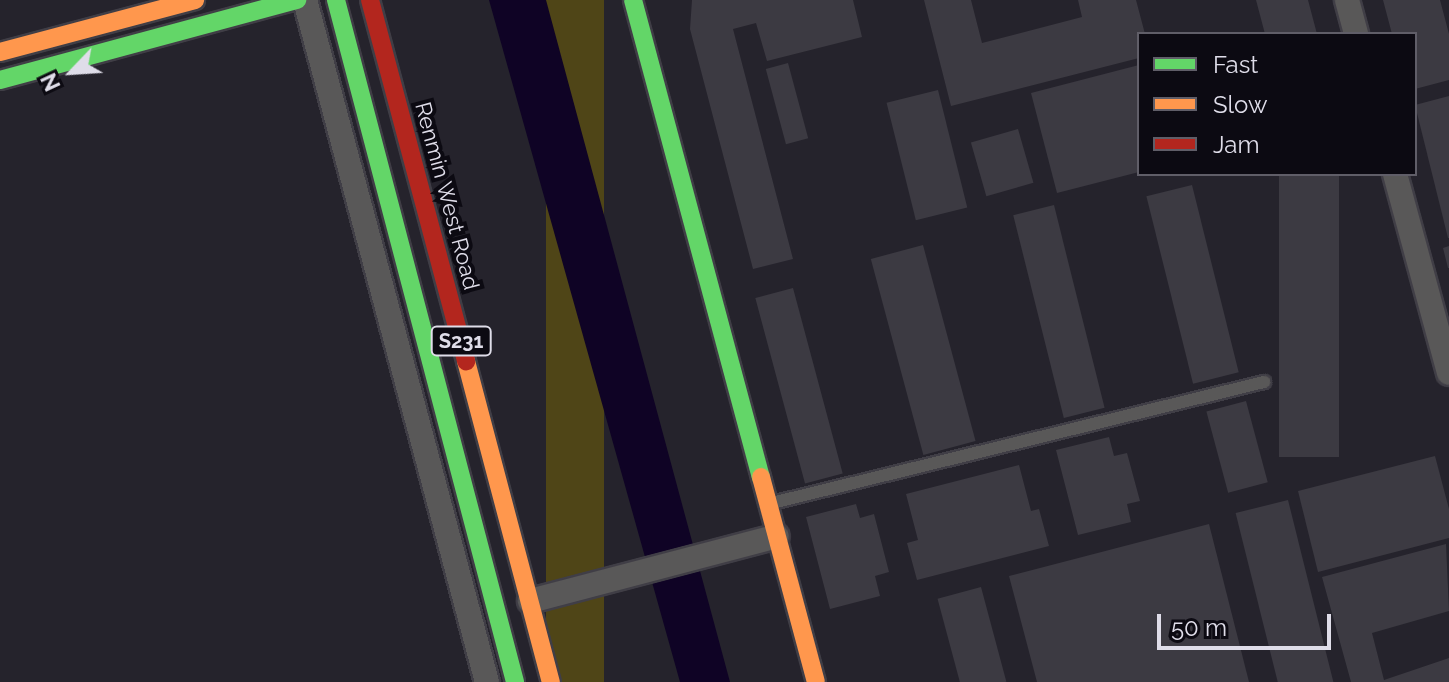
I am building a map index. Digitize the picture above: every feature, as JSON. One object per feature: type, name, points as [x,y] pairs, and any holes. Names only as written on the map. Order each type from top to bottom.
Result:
[{"type":"main road","points":[[0,52],[195,0]]},
{"type":"main road","points":[[0,80],[297,0]]},
{"type":"main road","name":"S231","points":[[336,0],[515,682]]},
{"type":"main road","name":"Renmin West Road","points":[[370,0],[551,682]]},
{"type":"main road","points":[[633,0],[816,682]]},
{"type":"street","points":[[305,0],[487,682]]},
{"type":"street","points":[[1347,0],[1355,32]]},
{"type":"street","points":[[1396,176],[1449,373]]},
{"type":"street","points":[[530,601],[628,578],[777,536]]},
{"type":"lane","points":[[768,504],[1264,382]]},
{"type":"shaded area","points":[[489,0],[546,0],[730,682],[680,682]]},
{"type":"shaded area","points":[[546,0],[604,0],[604,682],[546,682]]},
{"type":"building","points":[[692,0],[853,0],[862,37],[767,61],[756,23],[733,29],[793,259],[753,269],[690,29]]},
{"type":"building","points":[[924,0],[971,0],[982,43],[1082,17],[1078,0],[1136,0],[1144,32],[1137,32],[1137,59],[951,106]]},
{"type":"building","points":[[1256,0],[1308,0],[1316,32],[1264,32]]},
{"type":"building","points":[[1383,0],[1440,0],[1449,34],[1449,80],[1417,88],[1417,32],[1391,32]]},
{"type":"building","points":[[788,63],[808,138],[786,144],[766,69]]},
{"type":"building","points":[[1137,66],[1137,173],[1057,193],[1031,93]]},
{"type":"building","points":[[938,90],[967,207],[916,220],[887,103]]},
{"type":"building","points":[[1449,96],[1449,238],[1417,113],[1417,104]]},
{"type":"building","points":[[1018,129],[1033,183],[986,196],[971,143]]},
{"type":"building","points":[[1279,176],[1339,176],[1339,457],[1279,457]]},
{"type":"building","points":[[1192,185],[1239,372],[1193,384],[1146,196]]},
{"type":"building","points":[[1054,205],[1105,408],[1064,418],[1013,215]]},
{"type":"building","points":[[923,245],[976,441],[923,455],[871,259]]},
{"type":"building","points":[[1449,246],[1449,268],[1448,268],[1443,248]]},
{"type":"building","points":[[793,288],[843,473],[805,484],[755,298]]},
{"type":"building","points":[[1246,401],[1268,482],[1228,493],[1206,412]]},
{"type":"building","points":[[1109,437],[1114,456],[1127,453],[1140,501],[1127,504],[1131,522],[1078,535],[1056,450]]},
{"type":"building","points":[[1435,456],[1449,509],[1449,538],[1318,572],[1298,491]]},
{"type":"building","points":[[1019,465],[1031,511],[1039,509],[1049,546],[917,580],[907,543],[918,540],[906,494]]},
{"type":"building","points":[[1288,500],[1333,682],[1278,682],[1236,513]]},
{"type":"building","points":[[856,504],[860,518],[874,514],[889,572],[875,576],[880,596],[830,609],[806,517]]},
{"type":"building","points":[[1209,524],[1249,682],[1037,682],[1009,576]]},
{"type":"building","points":[[1446,544],[1449,611],[1372,633],[1384,680],[1449,658],[1449,682],[1351,682],[1322,577]]},
{"type":"building","points":[[981,587],[1006,682],[960,682],[938,599]]},
{"type":"traffic: fast","points":[[0,80],[297,0]]},
{"type":"traffic: fast","points":[[336,0],[515,682]]},
{"type":"traffic: fast","points":[[633,0],[761,477]]},
{"type":"traffic: slow","points":[[0,52],[195,0]]},
{"type":"traffic: slow","points":[[466,361],[551,682]]},
{"type":"traffic: slow","points":[[761,477],[816,682]]},
{"type":"traffic: jam","points":[[370,0],[466,361]]}]
